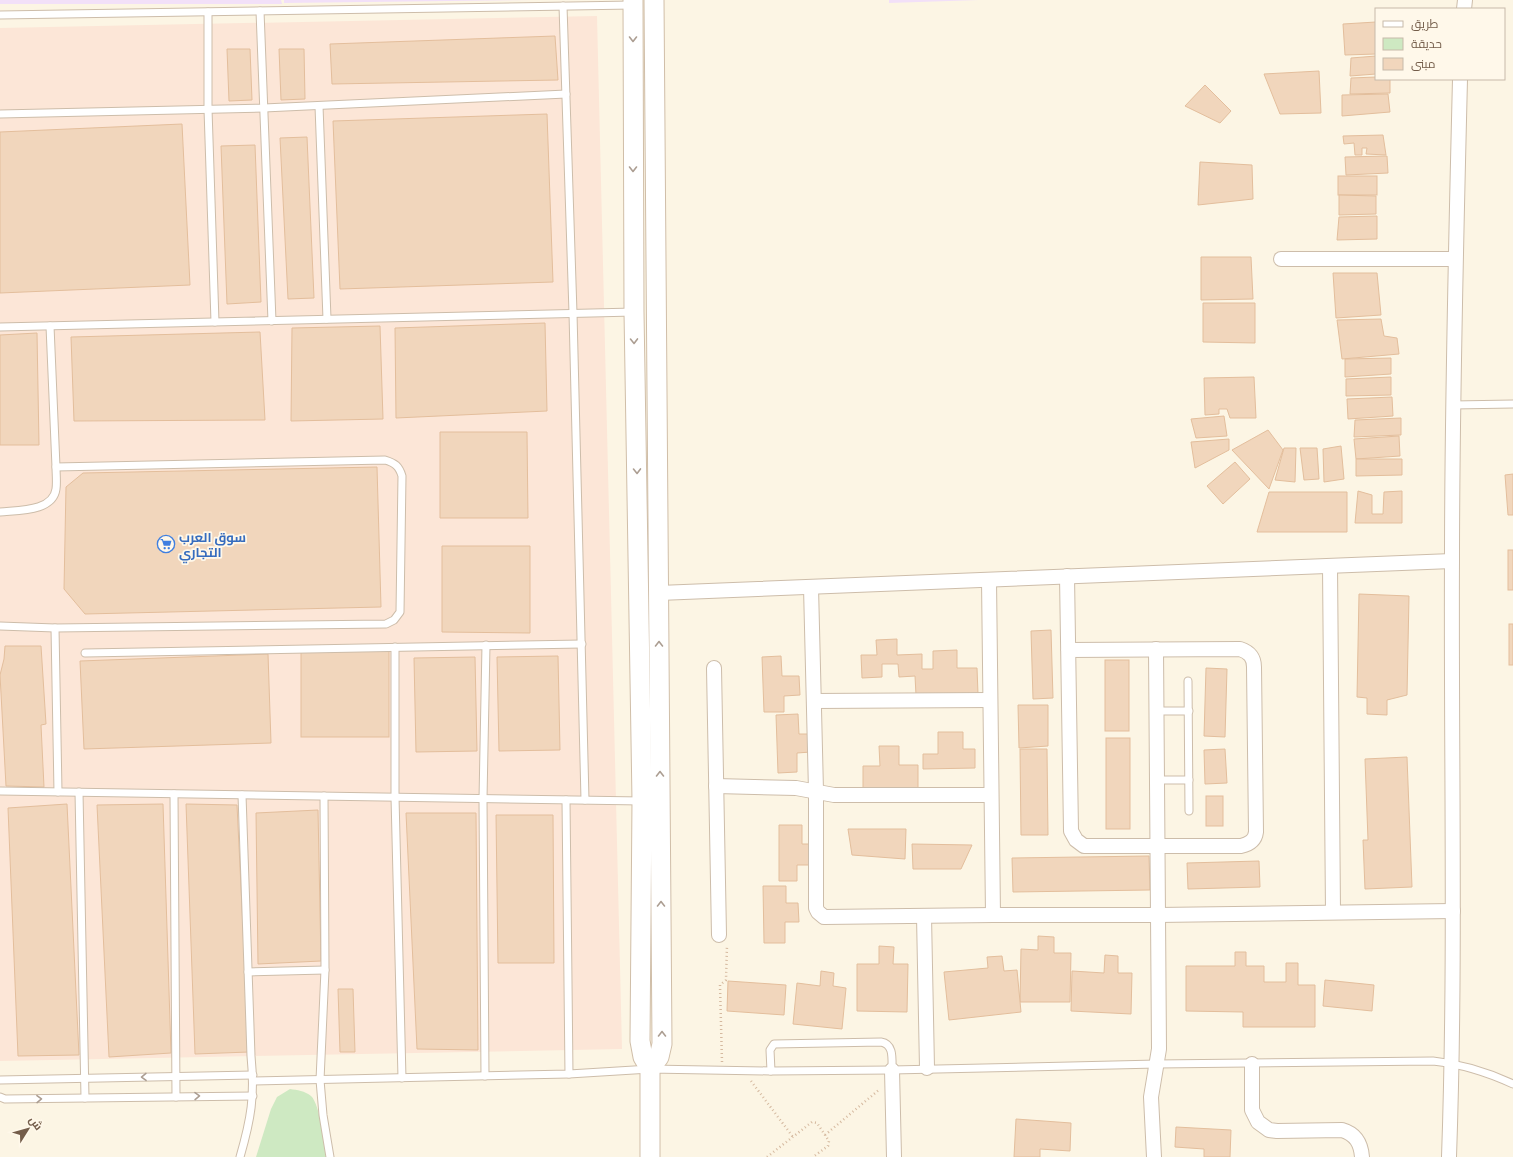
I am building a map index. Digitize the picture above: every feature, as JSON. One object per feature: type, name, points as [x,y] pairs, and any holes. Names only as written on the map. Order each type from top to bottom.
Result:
[{"type":"main road","points":[[650,1070],[659,1057],[662,1044],[654,0]]},
{"type":"main road","points":[[633,3],[634,312],[642,801],[640,1041],[643,1057],[650,1070],[650,1157]]},
{"type":"street","points":[[1449,1157],[1453,911],[1453,405],[1460,80]]},
{"type":"street","points":[[1281,259],[1455,259]]},
{"type":"street","points":[[659,593],[1452,561]]},
{"type":"street","points":[[1330,566],[1333,912]]},
{"type":"street","points":[[1067,576],[1068,650],[1071,823],[1073,836],[1084,846],[1241,846],[1250,843],[1256,832],[1255,674],[1253,658],[1246,651],[1240,649],[1068,650]]},
{"type":"street","points":[[989,580],[993,915]]},
{"type":"street","points":[[811,587],[816,791],[816,908],[820,915],[828,918],[1453,911]]},
{"type":"street","points":[[1154,1157],[1151,1097],[1159,1049],[1156,649]]},
{"type":"street","points":[[714,668],[719,934]]},
{"type":"street","points":[[814,701],[990,700]]},
{"type":"street","points":[[716,786],[796,788],[834,795],[991,795]]},
{"type":"street","points":[[924,916],[927,1068]]},
{"type":"street","points":[[1252,1064],[1252,1110],[1254,1116],[1263,1127],[1276,1131],[1342,1130],[1355,1137],[1358,1141],[1361,1146],[1362,1157]]},
{"type":"street","points":[[892,1074],[894,1157]]},
{"type":"lane","points":[[0,15],[563,6],[633,3]]},
{"type":"lane","points":[[563,6],[573,313],[585,800]]},
{"type":"lane","points":[[260,11],[272,321]]},
{"type":"lane","points":[[208,12],[208,109],[216,322]]},
{"type":"lane","points":[[0,114],[264,108],[566,94]]},
{"type":"lane","points":[[319,106],[326,319]]},
{"type":"lane","points":[[0,327],[634,312]]},
{"type":"lane","points":[[0,512],[42,507],[49,501],[56,490],[50,326]]},
{"type":"lane","points":[[1453,405],[1513,404]]},
{"type":"lane","points":[[0,626],[55,628],[386,624],[394,620],[400,612],[402,476],[394,463],[385,460],[56,467]]},
{"type":"lane","points":[[55,628],[58,792]]},
{"type":"lane","points":[[85,653],[582,644]]},
{"type":"lane","points":[[485,1076],[483,799],[486,646]]},
{"type":"lane","points":[[395,647],[396,797],[402,1078]]},
{"type":"lane","points":[[1188,681],[1189,811]]},
{"type":"lane","points":[[1157,711],[1189,711]]},
{"type":"lane","points":[[1157,780],[1189,780]]},
{"type":"lane","points":[[0,791],[642,801]]},
{"type":"lane","points":[[79,792],[85,1098]]},
{"type":"lane","points":[[174,794],[176,1097]]},
{"type":"lane","points":[[240,1157],[250,1123],[253,1096],[242,795]]},
{"type":"lane","points":[[324,796],[324,970],[320,1080],[323,1115],[330,1157]]},
{"type":"lane","points":[[566,800],[569,1074]]},
{"type":"lane","points":[[248,972],[324,970]]},
{"type":"lane","points":[[771,1071],[770,1050],[774,1044],[881,1042],[887,1044],[891,1050],[892,1074]]},
{"type":"lane","points":[[0,1080],[176,1076],[320,1080],[569,1074],[650,1070],[744,1070],[892,1074],[927,1068],[1433,1061],[1451,1063],[1481,1070],[1513,1084]]},
{"type":"lane","points":[[0,1097],[5,1099],[253,1096]]},
{"type":"path","points":[[719,934],[728,946],[726,980],[720,985],[722,1070]]},
{"type":"path","points":[[744,1070],[793,1137]]},
{"type":"path","points":[[825,1135],[892,1074]]},
{"type":"path","points":[[767,1157],[812,1122],[817,1123],[828,1139],[829,1144],[813,1157]]},
{"type":"shaded area","points":[[0,0],[281,0],[282,4],[0,4]]},
{"type":"shaded area","points":[[284,0],[533,0],[284,3]]},
{"type":"shaded area","points":[[889,0],[979,0],[889,3]]},
{"type":"shaded area","points":[[597,16],[622,1049],[0,1061],[0,28]]},
{"type":"green space","points":[[290,1089],[306,1093],[314,1100],[321,1125],[326,1157],[256,1157],[271,1109],[277,1097]]},
{"type":"building","points":[[1375,22],[1375,54],[1345,55],[1343,24]]},
{"type":"building","points":[[555,36],[558,80],[332,84],[330,44]]},
{"type":"building","points":[[227,49],[250,49],[252,100],[229,101]]},
{"type":"building","points":[[279,49],[304,49],[305,99],[281,100]]},
{"type":"building","points":[[1375,56],[1375,74],[1350,76],[1351,58]]},
{"type":"building","points":[[1319,71],[1321,113],[1280,114],[1264,74]]},
{"type":"building","points":[[1375,77],[1375,80],[1390,80],[1390,93],[1350,94],[1351,78]]},
{"type":"building","points":[[1205,85],[1231,111],[1220,123],[1185,106]]},
{"type":"building","points":[[1388,94],[1390,112],[1342,116],[1342,95]]},
{"type":"building","points":[[547,114],[553,282],[340,289],[333,121]]},
{"type":"building","points":[[182,124],[190,285],[0,293],[0,132]]},
{"type":"building","points":[[1383,135],[1386,155],[1366,154],[1367,148],[1362,148],[1362,155],[1355,155],[1354,143],[1344,144],[1343,136]]},
{"type":"building","points":[[307,137],[314,298],[288,299],[280,138]]},
{"type":"building","points":[[255,145],[261,302],[227,304],[221,146]]},
{"type":"building","points":[[1387,156],[1388,173],[1346,175],[1345,157]]},
{"type":"building","points":[[1200,162],[1252,165],[1253,199],[1198,205]]},
{"type":"building","points":[[1338,176],[1377,176],[1377,195],[1338,195]]},
{"type":"building","points":[[1339,195],[1376,196],[1376,214],[1339,215]]},
{"type":"building","points":[[1377,216],[1377,239],[1337,240],[1339,217]]},
{"type":"building","points":[[1201,257],[1251,257],[1253,299],[1201,300]]},
{"type":"building","points":[[1333,273],[1377,273],[1381,315],[1336,318]]},
{"type":"building","points":[[1203,303],[1255,303],[1255,343],[1203,342]]},
{"type":"building","points":[[1381,319],[1384,336],[1397,338],[1399,354],[1342,359],[1337,320]]},
{"type":"building","points":[[545,323],[547,411],[396,418],[395,328]]},
{"type":"building","points":[[380,326],[383,419],[291,421],[292,328]]},
{"type":"building","points":[[260,332],[265,420],[74,421],[71,337]]},
{"type":"building","points":[[37,333],[39,445],[0,445],[0,335]]},
{"type":"building","points":[[1391,358],[1391,374],[1345,377],[1345,359]]},
{"type":"building","points":[[1254,377],[1256,418],[1230,418],[1227,409],[1219,409],[1219,414],[1205,415],[1204,378]]},
{"type":"building","points":[[1391,377],[1391,395],[1346,396],[1346,379]]},
{"type":"building","points":[[1392,397],[1393,416],[1348,419],[1347,399]]},
{"type":"building","points":[[1224,416],[1227,436],[1196,438],[1191,419]]},
{"type":"building","points":[[1401,418],[1401,435],[1354,437],[1355,420]]},
{"type":"building","points":[[1268,430],[1283,450],[1269,489],[1232,450]]},
{"type":"building","points":[[440,432],[527,432],[528,518],[440,518]]},
{"type":"building","points":[[1399,436],[1400,456],[1356,459],[1354,439]]},
{"type":"building","points":[[1229,439],[1229,450],[1195,468],[1191,442]]},
{"type":"building","points":[[1341,446],[1344,479],[1324,482],[1323,449]]},
{"type":"building","points":[[1284,448],[1296,448],[1295,482],[1275,480]]},
{"type":"building","points":[[1300,448],[1317,448],[1319,479],[1304,480]]},
{"type":"building","points":[[1356,459],[1402,459],[1402,475],[1356,476]]},
{"type":"building","points":[[1235,462],[1250,479],[1223,504],[1207,486]]},
{"type":"building","points":[[377,467],[381,607],[85,614],[64,589],[66,487],[83,473]]},
{"type":"building","points":[[1513,474],[1513,515],[1508,515],[1505,475]]},
{"type":"building","points":[[1358,491],[1372,495],[1372,514],[1383,514],[1384,492],[1402,491],[1402,523],[1355,523]]},
{"type":"building","points":[[1269,492],[1347,492],[1347,532],[1257,532]]},
{"type":"building","points":[[442,546],[530,546],[530,633],[442,632]]},
{"type":"building","points":[[1508,550],[1513,550],[1513,590],[1508,590]]},
{"type":"building","points":[[1359,594],[1409,596],[1407,695],[1387,700],[1387,715],[1367,714],[1367,698],[1357,697]]},
{"type":"building","points":[[1509,624],[1513,624],[1513,665],[1509,665]]},
{"type":"building","points":[[1051,630],[1053,698],[1033,699],[1031,631]]},
{"type":"building","points":[[897,639],[897,655],[922,654],[922,669],[933,669],[933,651],[957,650],[957,668],[977,668],[978,694],[916,695],[915,676],[899,677],[898,664],[882,664],[882,677],[862,678],[861,655],[877,655],[876,640]]},
{"type":"building","points":[[5,646],[41,646],[46,724],[41,725],[44,787],[6,786],[0,675],[4,659]]},
{"type":"building","points":[[301,651],[389,651],[389,737],[301,737]]},
{"type":"building","points":[[268,654],[271,743],[84,749],[80,661]]},
{"type":"building","points":[[558,656],[560,750],[499,751],[497,657]]},
{"type":"building","points":[[781,656],[782,676],[799,676],[800,695],[784,696],[784,712],[764,712],[762,657]]},
{"type":"building","points":[[475,657],[477,751],[416,752],[414,658]]},
{"type":"building","points":[[1105,660],[1129,660],[1129,731],[1105,731]]},
{"type":"building","points":[[1206,668],[1227,669],[1225,737],[1204,736]]},
{"type":"building","points":[[1018,705],[1048,705],[1048,746],[1019,748]]},
{"type":"building","points":[[798,714],[799,734],[811,734],[811,752],[797,753],[797,772],[778,773],[776,715]]},
{"type":"building","points":[[938,732],[963,732],[963,749],[975,749],[975,768],[923,769],[923,754],[938,754]]},
{"type":"building","points":[[1106,738],[1130,738],[1130,829],[1106,829]]},
{"type":"building","points":[[879,746],[899,746],[899,765],[918,765],[918,788],[863,788],[863,766],[880,766]]},
{"type":"building","points":[[1020,749],[1047,749],[1048,835],[1021,835]]},
{"type":"building","points":[[1225,749],[1227,783],[1205,784],[1204,750]]},
{"type":"building","points":[[1407,757],[1412,887],[1365,889],[1363,840],[1368,840],[1365,759]]},
{"type":"building","points":[[1206,796],[1223,796],[1223,826],[1206,826]]},
{"type":"building","points":[[67,804],[79,1055],[18,1056],[8,808]]},
{"type":"building","points":[[163,804],[171,1053],[109,1057],[97,805]]},
{"type":"building","points":[[186,804],[237,805],[249,1052],[195,1054]]},
{"type":"building","points":[[318,810],[321,961],[258,964],[256,813]]},
{"type":"building","points":[[406,813],[476,813],[478,1050],[417,1049]]},
{"type":"building","points":[[496,815],[553,815],[554,963],[498,963]]},
{"type":"building","points":[[779,825],[802,825],[802,844],[814,844],[814,865],[797,865],[797,881],[779,881]]},
{"type":"building","points":[[848,829],[906,829],[905,859],[852,855]]},
{"type":"building","points":[[912,844],[972,845],[961,869],[913,869]]},
{"type":"building","points":[[1149,856],[1150,890],[1013,892],[1012,858]]},
{"type":"building","points":[[1259,861],[1260,887],[1188,889],[1187,863]]},
{"type":"building","points":[[763,886],[786,886],[786,903],[798,903],[799,922],[785,922],[785,943],[764,943]]},
{"type":"building","points":[[1038,936],[1054,937],[1054,953],[1071,953],[1070,1002],[1020,1002],[1021,949],[1038,950]]},
{"type":"building","points":[[879,946],[894,947],[893,964],[908,964],[907,1012],[857,1011],[857,964],[879,964]]},
{"type":"building","points":[[1235,952],[1246,952],[1246,966],[1264,966],[1264,982],[1286,982],[1286,963],[1298,963],[1298,985],[1315,985],[1315,1027],[1243,1027],[1243,1012],[1186,1011],[1186,966],[1235,966]]},
{"type":"building","points":[[1105,955],[1118,956],[1118,973],[1132,973],[1131,1014],[1071,1011],[1072,971],[1104,973]]},
{"type":"building","points":[[1002,956],[1004,971],[1017,970],[1021,1012],[949,1020],[944,972],[988,968],[987,957]]},
{"type":"building","points":[[821,971],[834,973],[833,986],[846,988],[842,1029],[793,1024],[797,983],[820,986]]},
{"type":"building","points":[[1325,980],[1374,985],[1372,1011],[1323,1006]]},
{"type":"building","points":[[728,981],[786,985],[784,1015],[727,1011]]},
{"type":"building","points":[[338,989],[353,989],[355,1052],[340,1052]]},
{"type":"building","points":[[1016,1119],[1071,1123],[1070,1151],[1040,1149],[1040,1157],[1014,1157]]},
{"type":"building","points":[[1176,1127],[1231,1130],[1230,1157],[1204,1157],[1204,1149],[1175,1147]]},
{"type":"place","name":"سوق العرب التجاري","points":[[166,544]]}]
